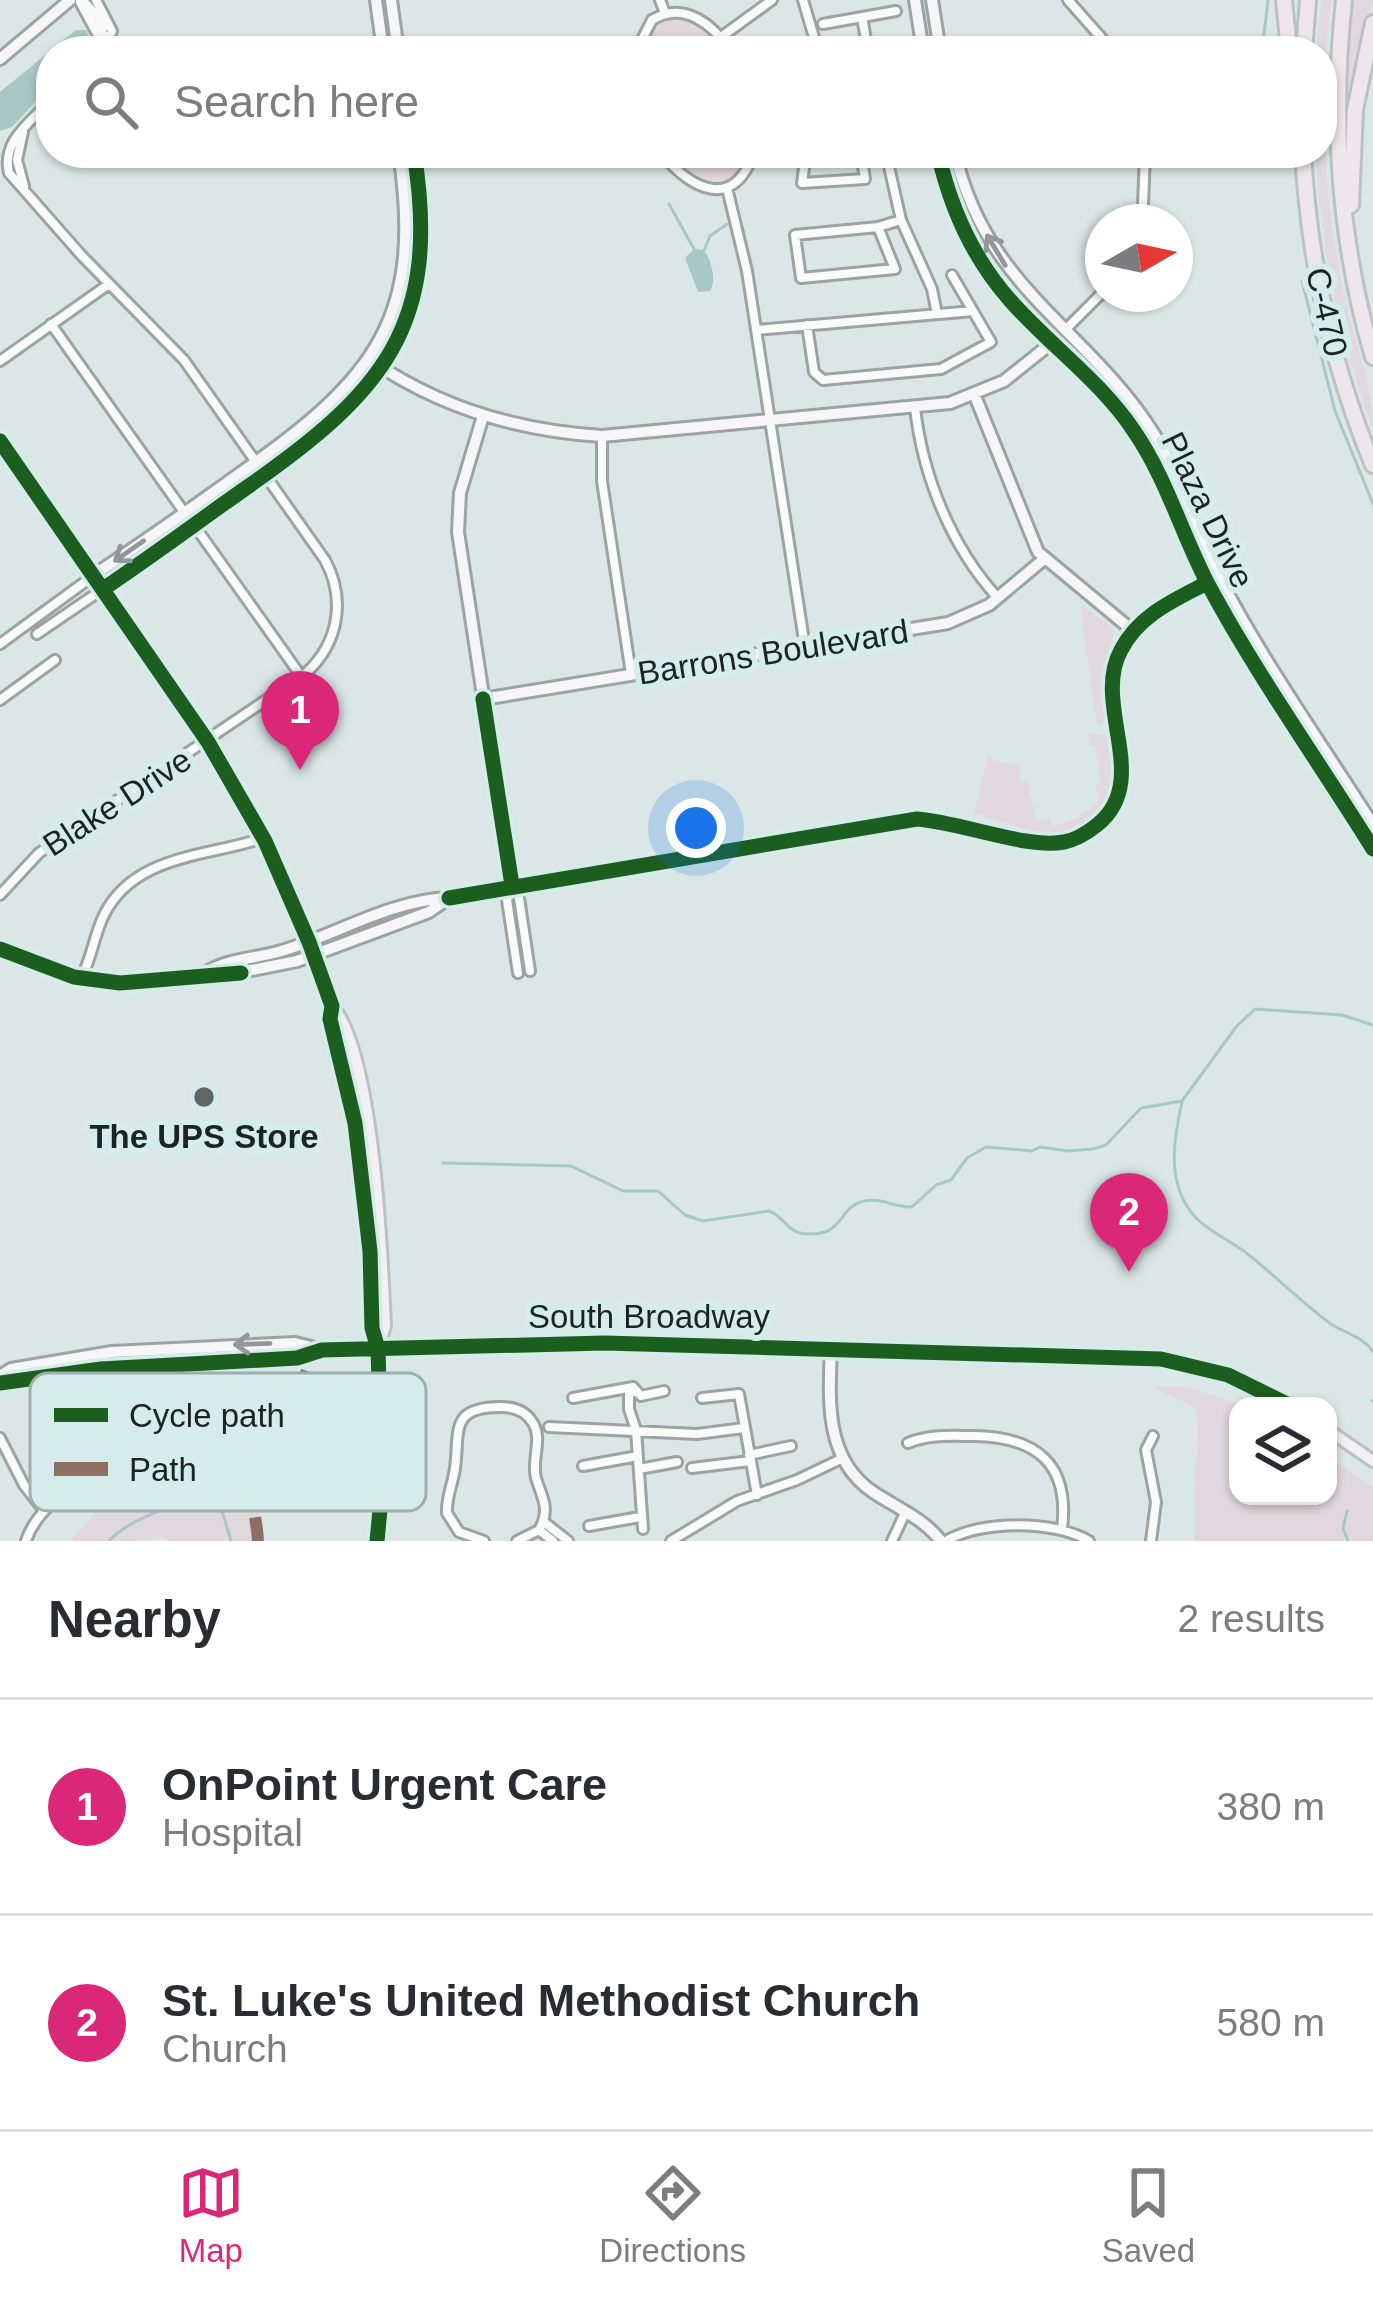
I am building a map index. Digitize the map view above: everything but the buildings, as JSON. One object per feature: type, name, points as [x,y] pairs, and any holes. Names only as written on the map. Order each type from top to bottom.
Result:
[{"type":"highway","points":[[1284,0],[1287,36]]},
{"type":"highway","points":[[1305,36],[1308,0]]},
{"type":"highway","name":"C-470","points":[[1344,0],[1338,87],[1341,184],[1354,277],[1373,357]]},
{"type":"highway","points":[[1368,340],[1353,234],[1351,166],[1358,90],[1373,22]]},
{"type":"highway","name":"C-470","points":[[1300,168],[1300,194],[1309,218],[1334,352],[1373,465]]},
{"type":"main road","points":[[0,441],[208,742],[263,838],[312,948],[332,1006],[330,1019],[364,1182],[379,1373]]},
{"type":"main road","name":"South Broadway","points":[[378,1348],[605,1343],[1161,1359],[1228,1375],[1273,1397]]},
{"type":"main road","points":[[1337,1436],[1373,1461]]},
{"type":"main road","points":[[377,1541],[380,1511]]},
{"type":"street","points":[[0,59],[77,0],[102,23],[100,36]]},
{"type":"street","points":[[95,0],[112,31],[108,36]]},
{"type":"street","points":[[659,0],[664,13]]},
{"type":"street","points":[[722,36],[772,0]]},
{"type":"street","points":[[803,0],[814,36]]},
{"type":"street","points":[[915,0],[920,36]]},
{"type":"street","points":[[932,0],[938,36]]},
{"type":"street","points":[[1068,0],[1100,36]]},
{"type":"street","points":[[384,36],[385,1]]},
{"type":"street","points":[[385,1],[394,36]]},
{"type":"street","points":[[823,25],[896,11]]},
{"type":"street","points":[[642,36],[647,25],[664,13],[696,17],[720,36]]},
{"type":"street","points":[[862,17],[865,36]]},
{"type":"street","points":[[36,117],[23,132],[17,160],[24,187],[184,360],[325,560],[338,609],[330,641],[302,676],[194,525]]},
{"type":"street","points":[[0,644],[326,410],[369,359],[394,308],[406,253],[401,168]]},
{"type":"street","points":[[37,634],[338,420],[381,368],[407,315],[419,265],[422,214],[416,168]]},
{"type":"street","points":[[675,168],[688,181],[705,188],[727,188],[746,168]]},
{"type":"street","points":[[804,168],[802,183],[865,179],[863,168]]},
{"type":"street","points":[[889,168],[901,220],[932,289],[937,314]]},
{"type":"street","name":"Plaza Drive","points":[[943,168],[956,211],[984,265],[1011,302],[1136,433],[1213,580],[1373,849]]},
{"type":"street","name":"Plaza Drive","points":[[960,168],[971,205],[998,256],[1154,433],[1213,580],[1373,825]]},
{"type":"street","points":[[1141,204],[1146,168]]},
{"type":"street","points":[[727,188],[740,231],[805,647]]},
{"type":"street","points":[[878,227],[895,269],[801,278],[796,235],[878,227],[901,220]]},
{"type":"street","points":[[807,326],[814,372],[824,380],[940,369],[991,342],[952,275]]},
{"type":"street","points":[[0,361],[109,284]]},
{"type":"street","points":[[369,359],[428,393],[483,416],[602,436],[916,408],[975,396],[1021,370],[1085,310]]},
{"type":"street","points":[[756,330],[973,311]]},
{"type":"street","points":[[51,324],[184,512]]},
{"type":"street","points":[[975,396],[1025,527],[1044,559],[1133,631]]},
{"type":"street","points":[[916,408],[921,451],[951,529],[972,568],[998,598]]},
{"type":"street","points":[[483,416],[464,478],[458,521],[512,885],[519,898],[530,971]]},
{"type":"street","points":[[602,436],[602,481],[631,674]]},
{"type":"street","name":"Barrons Boulevard","points":[[483,699],[948,623],[998,598],[1044,559]]},
{"type":"street","points":[[0,949],[81,978],[120,983],[205,973],[221,964],[312,948],[423,899],[917,819],[1046,843],[1067,842],[1106,818],[1117,800],[1122,760],[1113,670],[1133,631],[1159,608],[1213,580]]},
{"type":"street","points":[[0,700],[55,660]]},
{"type":"street","name":"Blake Drive","points":[[0,895],[39,853],[302,676]]},
{"type":"street","points":[[1317,760],[1328,761],[1358,801]]},
{"type":"street","points":[[81,978],[105,912],[129,883],[170,860],[263,838]]},
{"type":"street","points":[[512,885],[507,900],[518,973]]},
{"type":"street","name":"South Broadway","points":[[0,1380],[11,1369],[112,1352],[292,1343],[322,1350],[378,1348]]},
{"type":"street","points":[[831,1348],[828,1413],[842,1458],[868,1489],[930,1527],[944,1541],[977,1526],[1062,1529],[1089,1541]]},
{"type":"street","points":[[636,1391],[629,1394],[629,1408],[637,1430],[643,1529]]},
{"type":"street","points":[[573,1398],[664,1391]]},
{"type":"street","points":[[702,1398],[739,1394],[757,1495]]},
{"type":"street","points":[[484,1541],[460,1532],[450,1521],[446,1504],[456,1464],[455,1433],[460,1421],[479,1408],[515,1408],[532,1422],[537,1439],[535,1475],[547,1508],[542,1526],[517,1541]]},
{"type":"street","points":[[550,1427],[579,1432],[697,1434],[745,1428]]},
{"type":"street","points":[[908,1443],[928,1436],[996,1436],[1029,1444],[1061,1481],[1062,1529]]},
{"type":"street","points":[[1150,1541],[1156,1502],[1146,1450],[1153,1436]]},
{"type":"street","points":[[0,1438],[30,1492]]},
{"type":"street","points":[[692,1468],[791,1446]]},
{"type":"street","points":[[583,1466],[638,1456]]},
{"type":"street","points":[[671,1541],[737,1501],[842,1458]]},
{"type":"street","points":[[640,1469],[677,1462]]},
{"type":"street","points":[[26,1541],[41,1511]]},
{"type":"street","points":[[892,1541],[906,1511]]},
{"type":"street","points":[[589,1526],[641,1517]]},
{"type":"street","points":[[542,1526],[554,1541]]},
{"type":"street","points":[[542,1526],[568,1541]]},
{"type":"street","points":[[452,1541],[460,1532]]},
{"type":"shaded area","points":[[1321,0],[1331,0],[1328,36],[1318,36]]},
{"type":"shaded area","points":[[1351,0],[1373,0],[1373,4],[1360,51],[1346,142]]},
{"type":"shaded area","points":[[673,17],[697,23],[710,36],[647,36],[660,21]]},
{"type":"shaded area","points":[[683,168],[742,168],[723,186],[696,180]]},
{"type":"shaded area","points":[[1317,168],[1327,168],[1342,286],[1369,394],[1373,430],[1342,328],[1322,224]]},
{"type":"shaded area","points":[[1081,605],[1115,629],[1106,674],[1108,720],[1102,725],[1097,724],[1082,620],[1088,620],[1082,618]]},
{"type":"shaded area","points":[[1087,733],[1109,736],[1114,770],[1104,803],[1080,826],[1045,833],[974,813],[988,755],[1019,766],[1036,820],[1051,819],[1052,825],[1084,814],[1099,800],[1095,787],[1101,783],[1095,746],[1090,745]]},
{"type":"shaded area","points":[[261,1370],[310,1372],[310,1373],[224,1373]]},
{"type":"shaded area","points":[[1183,1386],[1229,1401],[1229,1505],[1337,1505],[1337,1462],[1373,1487],[1373,1541],[1194,1541],[1196,1408],[1153,1387]]},
{"type":"shaded area","points":[[96,1511],[259,1511],[261,1541],[169,1541],[162,1537],[69,1541]]},
{"type":"water","points":[[86,30],[89,36],[69,36]]},
{"type":"water","points":[[36,63],[36,101],[12,127],[0,131],[0,92]]},
{"type":"water","points":[[694,249],[704,250],[709,259],[710,291],[698,292],[685,258]]},
{"type":"waterway","points":[[1264,36],[1268,0]]},
{"type":"waterway","points":[[669,204],[694,249]]},
{"type":"waterway","points":[[704,250],[710,236],[727,224]]},
{"type":"waterway","points":[[1302,281],[1335,411],[1373,504]]},
{"type":"waterway","points":[[443,1163],[571,1166],[623,1191],[658,1191],[685,1215],[703,1221],[769,1211],[796,1232],[815,1234],[833,1228],[855,1204],[864,1201],[912,1207],[986,1147],[1068,1151],[1106,1145],[1141,1108],[1182,1101],[1236,1027],[1255,1009],[1342,1015],[1373,1025]]},
{"type":"waterway","points":[[1182,1102],[1174,1163],[1186,1205],[1208,1228],[1373,1352]]},
{"type":"waterway","points":[[109,1541],[159,1511]]},
{"type":"waterway","points":[[221,1511],[231,1541]]},
{"type":"waterway","points":[[1347,1511],[1343,1528],[1348,1541]]},
{"type":"marked path","points":[[254,1511],[258,1541]]},
{"type":"cycle path","points":[[103,589],[293,453],[366,386],[392,350],[409,310],[419,265],[416,168]]},
{"type":"cycle path","points":[[942,168],[956,212],[984,266],[1024,316],[1106,395],[1134,431],[1228,620],[1373,849]]},
{"type":"cycle path","points":[[0,441],[208,742],[265,841],[309,942],[332,1006],[330,1019],[355,1123],[379,1373]]},
{"type":"cycle path","points":[[449,898],[917,819],[1031,842],[1072,840],[1097,825],[1113,807],[1120,786],[1112,694],[1121,650],[1147,618],[1207,583]]},
{"type":"cycle path","points":[[483,699],[512,885]]},
{"type":"cycle path","points":[[0,949],[74,977],[120,983],[241,973]]},
{"type":"cycle path","points":[[72,1373],[297,1358],[322,1350],[605,1343],[1161,1359],[1228,1375],[1273,1397]]},
{"type":"cycle path","points":[[0,1383],[30,1379]]},
{"type":"cycle path","points":[[377,1541],[380,1511]]},
{"type":"place","name":"OnPoint Urgent Care","points":[[300,770]]},
{"type":"place","name":"The UPS Store","points":[[204,1097]]},
{"type":"place","name":"St. Luke's United Methodist Church","points":[[1129,1272]]}]
